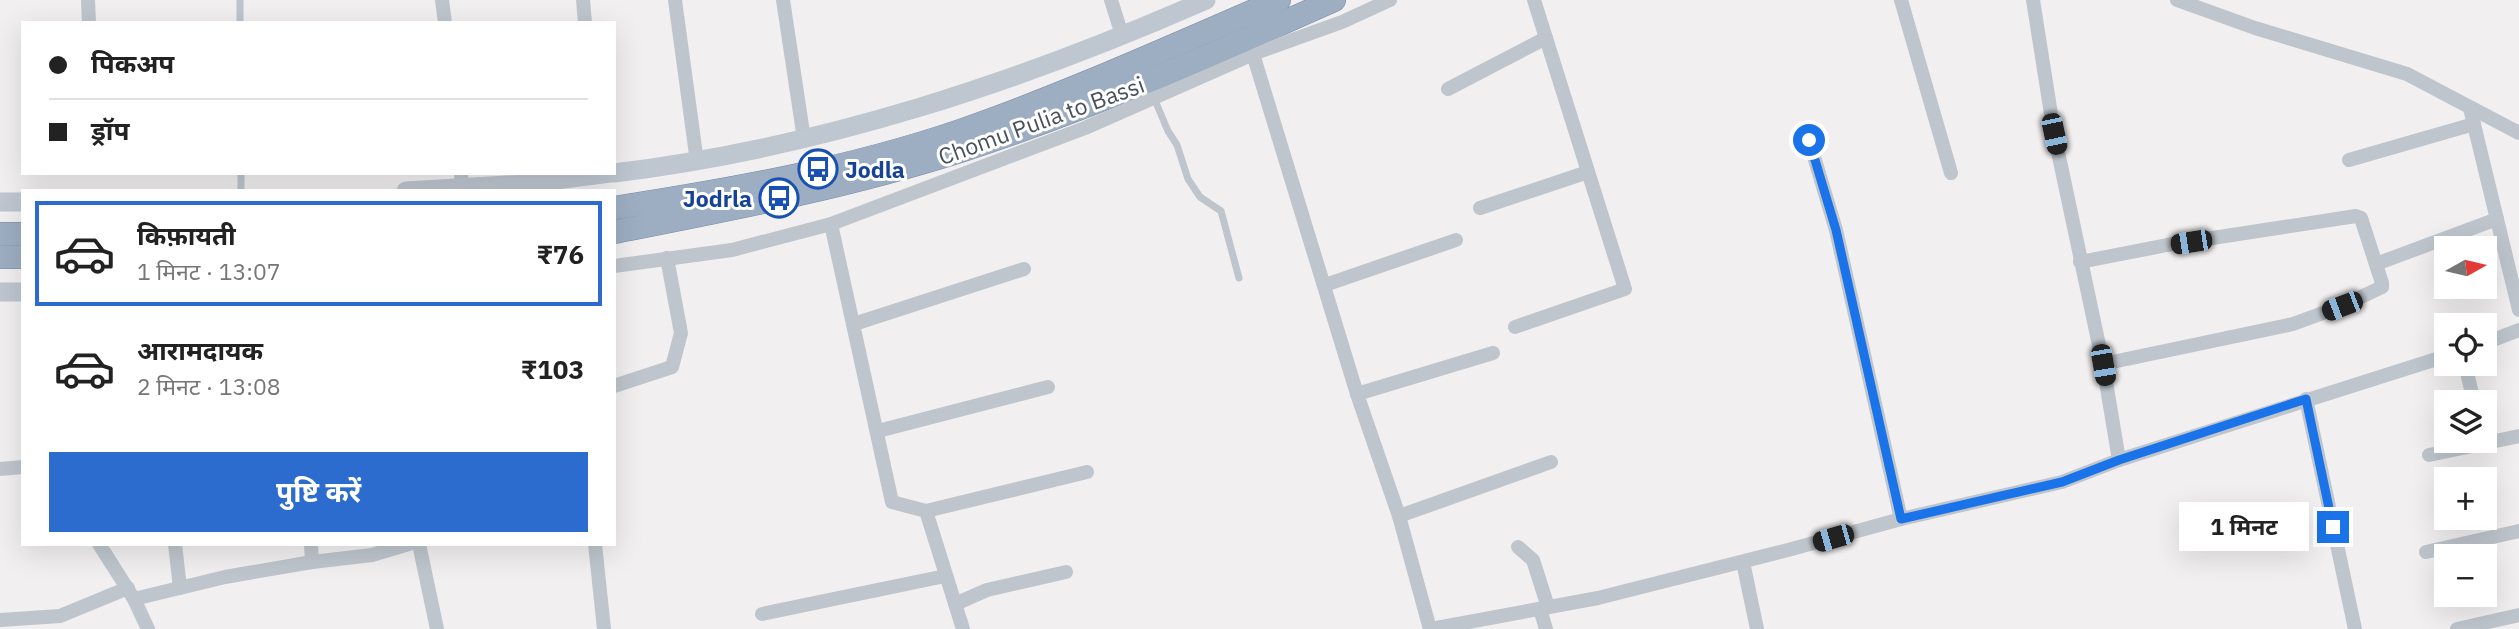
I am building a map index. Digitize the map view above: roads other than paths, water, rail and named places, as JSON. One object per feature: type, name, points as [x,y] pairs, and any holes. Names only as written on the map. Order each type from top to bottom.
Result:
[{"type":"highway","points":[[616,208],[709,193],[853,162],[959,131],[1094,79],[1279,0]]},
{"type":"highway","name":"Chomu Pulia to Bassi","points":[[616,232],[820,191],[961,151],[1159,78],[1334,0]]},
{"type":"highway","points":[[0,234],[21,234]]},
{"type":"highway","points":[[0,257],[21,257]]},
{"type":"main road","points":[[616,172],[698,162],[804,139],[970,92],[1122,35],[1198,2]]},
{"type":"main road","points":[[417,189],[461,181],[525,184],[594,175]]},
{"type":"main road","points":[[0,202],[21,202]]},
{"type":"main road","points":[[0,292],[21,292]]},
{"type":"street","points":[[88,0],[89,21]]},
{"type":"street","points":[[442,0],[444,21]]},
{"type":"street","points":[[583,0],[585,21]]},
{"type":"street","points":[[676,0],[698,162]]},
{"type":"street","points":[[783,0],[804,139]]},
{"type":"street","points":[[1111,0],[1122,35]]},
{"type":"street","points":[[616,266],[732,250],[831,224],[1085,128],[1253,54],[1342,22],[1390,0]]},
{"type":"street","points":[[1515,327],[1625,289],[1534,0]]},
{"type":"street","points":[[1901,0],[1951,173]]},
{"type":"street","points":[[2033,0],[2054,134],[2103,365],[2119,460]]},
{"type":"street","points":[[2178,0],[2255,28],[2407,74],[2519,133]]},
{"type":"street","points":[[1448,89],[1546,38]]},
{"type":"street","points":[[1253,54],[1357,394],[1399,516],[1431,629],[1598,598],[1901,519],[2062,482],[2119,460],[2434,360]]},
{"type":"street","points":[[2470,108],[2519,310]]},
{"type":"street","points":[[2349,160],[2474,124]]},
{"type":"street","points":[[1809,140],[1836,230],[1901,519]]},
{"type":"street","points":[[1480,208],[1588,172]]},
{"type":"street","points":[[2080,262],[2166,245],[2356,216],[2361,218],[2382,287],[2342,306],[2293,324],[2103,365]]},
{"type":"street","points":[[2376,264],[2497,219]]},
{"type":"street","points":[[831,224],[892,502],[926,511],[1087,472]]},
{"type":"street","points":[[1325,285],[1456,240]]},
{"type":"street","points":[[616,385],[673,368],[681,333],[667,258]]},
{"type":"street","points":[[854,324],[1024,269]]},
{"type":"street","points":[[2497,338],[2519,330]]},
{"type":"street","points":[[1357,394],[1493,353]]},
{"type":"street","points":[[878,430],[1048,387]]},
{"type":"street","points":[[2306,399],[2355,629]]},
{"type":"street","points":[[2497,440],[2519,436]]},
{"type":"street","points":[[2429,455],[2437,453]]},
{"type":"street","points":[[1399,516],[1551,462]]},
{"type":"street","points":[[0,469],[21,467]]},
{"type":"street","points":[[926,511],[963,629]]},
{"type":"street","points":[[2426,552],[2519,531]]},
{"type":"street","points":[[100,546],[131,594],[148,629]]},
{"type":"street","points":[[175,546],[180,588]]},
{"type":"street","points":[[311,546],[312,562]]},
{"type":"street","points":[[0,620],[60,616],[131,594],[180,588],[312,562],[372,555],[402,546]]},
{"type":"street","points":[[419,546],[437,629]]},
{"type":"street","points":[[595,546],[604,629]]},
{"type":"street","points":[[1518,547],[1533,559],[1546,629]]},
{"type":"street","points":[[1743,562],[1757,629]]},
{"type":"street","points":[[955,604],[987,590],[1066,572]]},
{"type":"street","points":[[762,614],[945,576]]},
{"type":"street","points":[[2457,629],[2519,615]]},
{"type":"lane","points":[[240,0],[240,21]]},
{"type":"lane","points":[[1154,98],[1177,145],[1188,179],[1200,197],[1221,211],[1239,278]]},
{"type":"place","name":"Jodla","points":[[818,169]]},
{"type":"place","name":"Jodrla","points":[[779,198]]}]
